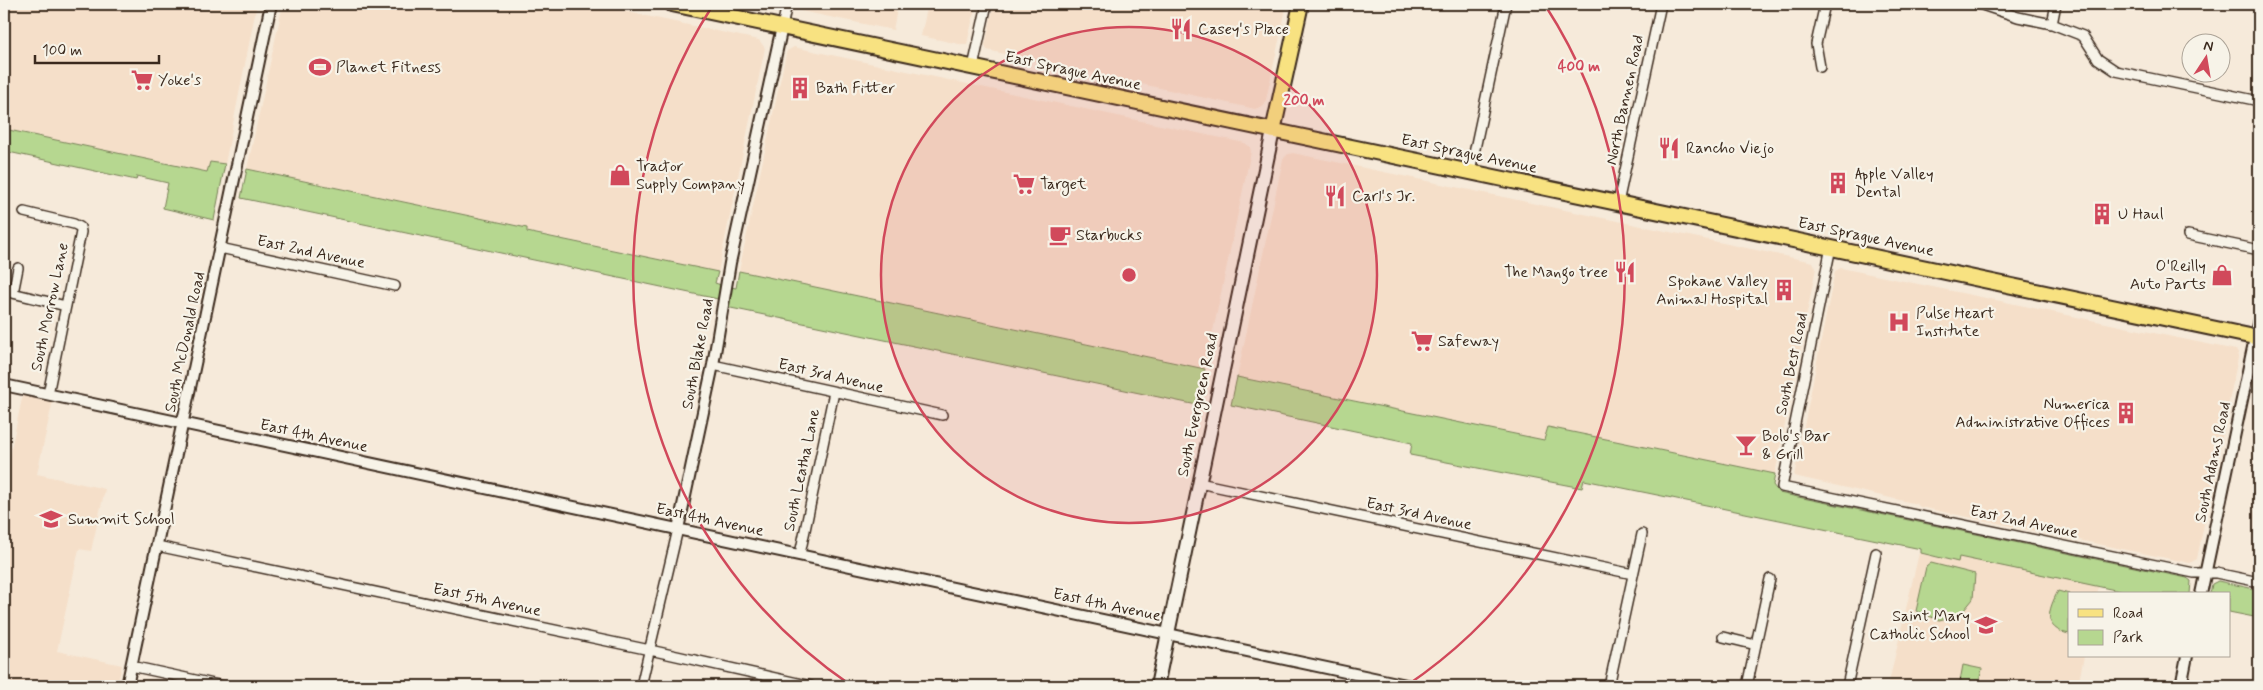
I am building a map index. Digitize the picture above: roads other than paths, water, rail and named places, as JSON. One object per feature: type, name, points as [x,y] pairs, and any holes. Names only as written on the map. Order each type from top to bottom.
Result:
[{"type":"main road","name":"East Sprague Avenue","points":[[672,4],[1273,132],[2257,337]]},
{"type":"main road","points":[[1273,132],[1301,4]]},
{"type":"main road","name":"South Evergreen Road","points":[[1157,686],[1273,132]]},
{"type":"street","name":"South McDonald Road","points":[[127,686],[271,4]]},
{"type":"street","points":[[782,27],[787,4]]},
{"type":"street","points":[[974,67],[987,4]]},
{"type":"street","points":[[1470,172],[1506,4]]},
{"type":"street","name":"North Bannen Road","points":[[1618,203],[1661,4]]},
{"type":"street","points":[[1820,67],[1816,44],[1825,4]]},
{"type":"street","points":[[1979,4],[2018,17],[2052,24],[2083,36],[2098,59],[2116,71],[2259,101]]},
{"type":"street","points":[[2052,24],[2056,4]]},
{"type":"street","name":"South Blake Road","points":[[641,686],[678,529],[712,364],[730,263],[782,27]]},
{"type":"street","name":"South Morrow Lane","points":[[24,212],[80,227],[81,232],[48,394]]},
{"type":"street","points":[[2188,235],[2259,250]]},
{"type":"street","name":"South Best Road","points":[[1782,486],[1831,247]]},
{"type":"street","name":"East 2nd Avenue","points":[[220,248],[395,286]]},
{"type":"street","points":[[18,268],[8,292],[66,306]]},
{"type":"street","name":"South Adams Road","points":[[2201,592],[2257,337],[2259,319]]},
{"type":"street","name":"East 3rd Avenue","points":[[712,364],[942,416]]},
{"type":"street","name":"East 4th Avenue","points":[[4,385],[1409,686]]},
{"type":"street","name":"South Leatha Lane","points":[[800,554],[834,392]]},
{"type":"street","name":"East 3rd Avenue","points":[[1199,483],[1633,574]]},
{"type":"street","name":"East 2nd Avenue","points":[[1782,486],[2194,573],[2216,573],[2259,582]]},
{"type":"street","points":[[1609,686],[1642,534]]},
{"type":"street","name":"East 5th Avenue","points":[[157,546],[650,650],[811,686]]},
{"type":"street","points":[[1847,686],[1876,553]]},
{"type":"street","points":[[1747,686],[1770,579]]},
{"type":"street","points":[[1723,637],[1756,645]]},
{"type":"street","points":[[2181,686],[2187,658]]},
{"type":"street","points":[[131,666],[223,686]]},
{"type":"place","name":"Casey's Place","points":[[1181,29]]},
{"type":"place","name":"Planet Fitness","points":[[320,67]]},
{"type":"place","name":"Yoke's","points":[[142,80]]},
{"type":"place","name":"Bath Fitter","points":[[800,88]]},
{"type":"place","name":"Rancho Viejo","points":[[1669,148]]},
{"type":"place","name":"Tractor Supply Company","points":[[620,175]]},
{"type":"place","name":"Apple Valley Dental","points":[[1838,183]]},
{"type":"place","name":"Target","points":[[1024,184]]},
{"type":"place","name":"Carl's Jr.","points":[[1335,196]]},
{"type":"place","name":"U Haul","points":[[2102,214]]},
{"type":"place","name":"Starbucks","points":[[1060,235]]},
{"type":"place","name":"The Mango tree","points":[[1625,272]]},
{"type":"place","name":"O'Reilly Auto Parts","points":[[2222,275]]},
{"type":"place","name":"Spokane Valley Animal Hospital","points":[[1784,290]]},
{"type":"place","name":"Pulse Heart Institute","points":[[1899,322]]},
{"type":"place","name":"Safeway","points":[[1422,341]]},
{"type":"place","name":"Numerica Administrative Offices","points":[[2126,413]]},
{"type":"place","name":"Bolo's Bar & Grill","points":[[1746,445]]},
{"type":"place","name":"Summit School","points":[[51,519]]},
{"type":"place","name":"Saint Mary Catholic School","points":[[1986,625]]}]
